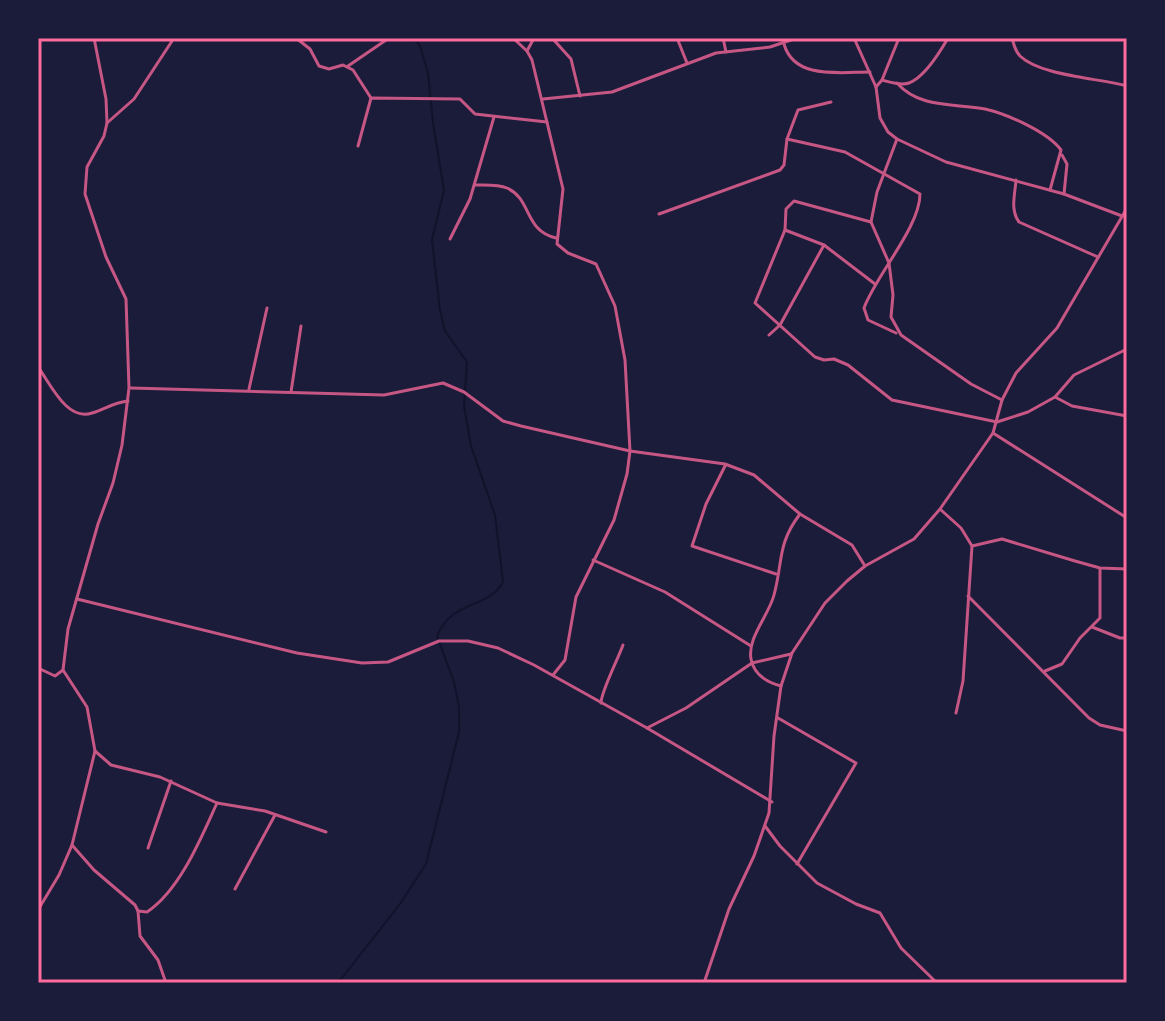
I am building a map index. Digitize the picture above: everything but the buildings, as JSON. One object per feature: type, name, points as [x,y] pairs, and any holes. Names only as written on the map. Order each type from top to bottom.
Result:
[{"type":"street","points":[[38,910],[72,845],[95,751],[87,707],[63,670],[68,629],[113,483],[129,388],[126,299],[106,257],[85,194],[87,167],[104,136],[107,123],[106,99],[94,38]]},
{"type":"street","points":[[107,123],[134,99],[174,38]]},
{"type":"street","points":[[296,38],[310,49],[319,66],[329,69],[348,66],[389,38]]},
{"type":"street","points":[[513,38],[527,51],[543,99],[563,189],[556,238],[561,249],[596,264],[615,306],[625,360],[630,451],[627,474],[614,520],[576,597],[565,660],[552,675]]},
{"type":"street","points":[[527,51],[534,38]]},
{"type":"street","points":[[552,38],[571,59],[580,96]]},
{"type":"street","points":[[677,38],[687,63]]},
{"type":"street","points":[[723,38],[726,52]]},
{"type":"street","points":[[543,99],[612,92],[687,63],[726,52],[784,44],[797,38]]},
{"type":"street","points":[[854,38],[876,87],[880,118],[888,132],[897,139],[946,162],[1064,194],[1122,216]]},
{"type":"street","points":[[876,87],[882,80],[899,38]]},
{"type":"street","points":[[882,80],[911,82],[932,62],[948,38]]},
{"type":"street","points":[[1012,38],[1016,51],[1029,62],[1127,86]]},
{"type":"street","points":[[784,44],[789,58],[802,67],[829,73],[870,72]]},
{"type":"street","points":[[348,66],[371,98],[358,146]]},
{"type":"street","points":[[897,83],[907,92],[936,104],[985,109],[1036,129],[1060,147],[1067,164],[1064,194]]},
{"type":"street","points":[[371,98],[460,99],[467,103],[472,112],[547,122]]},
{"type":"street","points":[[659,214],[780,170],[798,110],[831,102]]},
{"type":"street","points":[[450,239],[475,185],[494,117]]},
{"type":"street","points":[[787,139],[845,152],[917,191],[921,197],[864,308],[865,315],[876,325],[896,333]]},
{"type":"street","points":[[897,139],[883,173],[871,222],[889,263],[893,295],[891,317],[897,330],[943,365],[1002,400]]},
{"type":"street","points":[[1050,191],[1061,154]]},
{"type":"street","points":[[1016,180],[1013,207],[1014,216],[1019,222],[1098,257]]},
{"type":"street","points":[[475,185],[501,187],[514,192],[538,230],[556,238]]},
{"type":"street","points":[[871,222],[794,201],[786,209],[785,230],[755,303],[815,357],[834,359],[848,365],[892,400],[997,422],[1028,412],[1055,397],[1074,375],[1127,349]]},
{"type":"street","points":[[704,983],[729,909],[765,826],[772,802],[774,736],[781,686],[792,653],[825,603],[865,566],[914,539],[940,509],[993,433],[1002,400],[1016,373],[1057,328],[1127,208]]},
{"type":"street","points":[[785,230],[824,245],[875,284]]},
{"type":"street","points":[[769,335],[780,325],[824,245]]},
{"type":"street","points":[[249,389],[267,308]]},
{"type":"street","points":[[291,392],[301,326]]},
{"type":"street","points":[[38,367],[73,412],[86,415],[117,402],[128,401]]},
{"type":"street","points":[[129,388],[384,395],[443,383],[464,392],[503,421],[630,451],[725,464],[761,480],[800,514],[852,545],[865,566]]},
{"type":"street","points":[[1055,397],[1072,406],[1127,416]]},
{"type":"street","points":[[993,433],[1127,518]]},
{"type":"street","points":[[725,464],[706,504],[692,546],[776,574]]},
{"type":"street","points":[[940,509],[961,528],[972,546],[963,681],[956,713]]},
{"type":"street","points":[[781,686],[761,678],[752,663],[751,646],[774,595],[786,534],[800,514]]},
{"type":"street","points":[[972,546],[1002,539],[1100,568],[1127,569]]},
{"type":"street","points":[[593,560],[665,592],[751,646]]},
{"type":"street","points":[[1045,671],[1062,664],[1080,638],[1100,618],[1100,568]]},
{"type":"street","points":[[968,596],[1089,718],[1100,725],[1127,731]]},
{"type":"street","points":[[77,599],[297,653],[362,663],[388,662],[439,641],[468,641],[498,648],[647,728],[772,802]]},
{"type":"street","points":[[1092,627],[1127,638]]},
{"type":"street","points":[[601,703],[602,693],[623,645]]},
{"type":"street","points":[[647,728],[686,708],[752,663],[792,653]]},
{"type":"street","points":[[38,668],[55,676],[63,670]]},
{"type":"street","points":[[778,718],[856,763],[797,864]]},
{"type":"street","points":[[95,751],[111,765],[171,781],[217,803],[275,815],[326,832]]},
{"type":"street","points":[[148,848],[171,781]]},
{"type":"street","points":[[72,845],[138,911],[147,912],[160,901],[193,853],[217,803]]},
{"type":"street","points":[[235,889],[275,815]]},
{"type":"street","points":[[765,826],[797,864],[827,889],[880,913],[901,948],[937,983]]},
{"type":"street","points":[[138,911],[140,936],[158,960],[166,983]]},
{"type":"waterway","points":[[338,983],[400,904],[426,864],[459,732],[459,707],[454,682],[437,636],[452,616],[489,597],[503,582],[495,515],[471,446],[464,406],[467,362],[445,331],[440,310],[432,240],[444,190],[428,73],[420,46],[414,38]]}]
